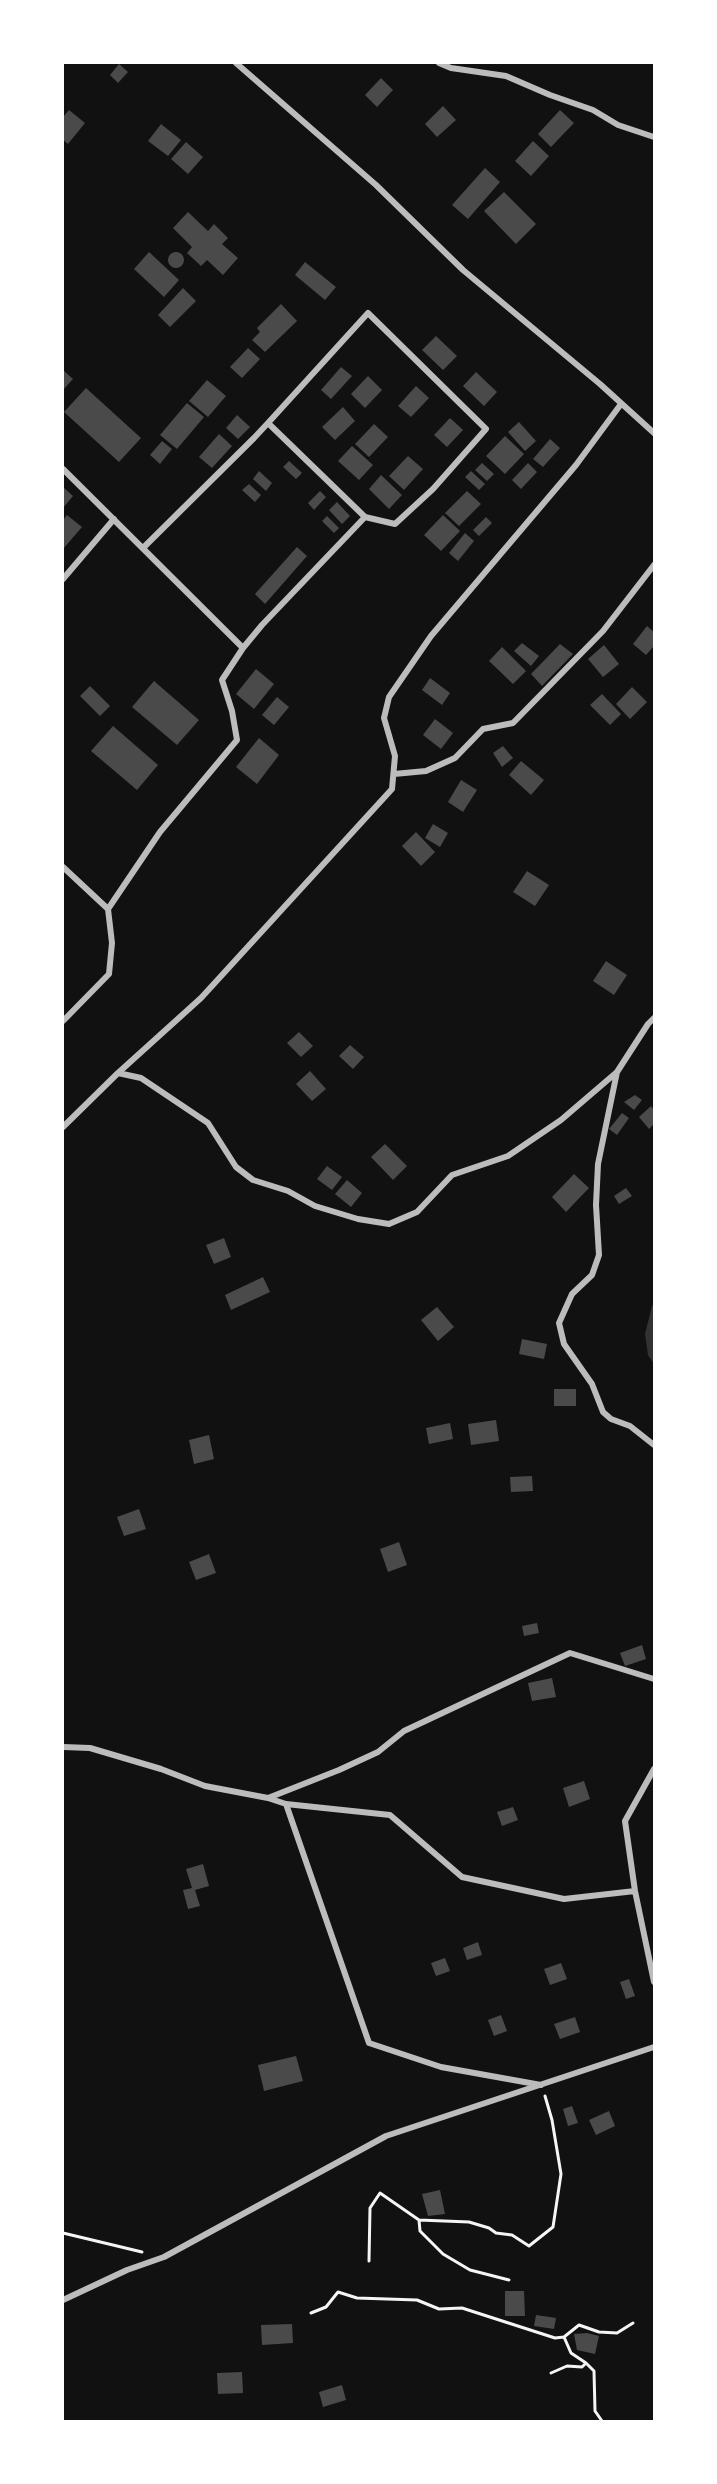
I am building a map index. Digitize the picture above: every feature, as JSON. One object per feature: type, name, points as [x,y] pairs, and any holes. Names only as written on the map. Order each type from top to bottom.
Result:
[{"type":"street","points":[[236,63],[376,185],[463,270],[654,433]]},
{"type":"street","points":[[439,63],[451,68],[506,76],[550,96],[593,110],[618,125],[654,137]]},
{"type":"street","points":[[143,548],[268,423],[368,314],[486,429],[433,489],[395,524],[364,517],[268,423]]},
{"type":"street","points":[[63,1128],[118,1073],[201,998],[392,789],[395,756],[384,718],[389,697],[431,636],[576,465],[621,404]]},
{"type":"street","points":[[63,469],[243,648]]},
{"type":"street","points":[[108,909],[160,832],[237,740],[232,711],[222,680],[243,648],[364,517]]},
{"type":"street","points":[[63,579],[114,519]]},
{"type":"street","points":[[394,774],[426,771],[454,758],[483,729],[513,723],[603,631],[654,565]]},
{"type":"street","points":[[63,867],[108,909],[112,944],[109,974],[63,1021]]},
{"type":"street","points":[[118,1073],[141,1078],[208,1123],[215,1130],[236,1167],[253,1180],[288,1191],[315,1206],[358,1219],[389,1224],[417,1212],[452,1175],[508,1156],[561,1120],[617,1072],[654,1018]]},
{"type":"street","points":[[617,1072],[598,1164],[596,1205],[599,1255],[592,1275],[572,1294],[560,1323],[560,1333],[564,1344],[592,1384],[603,1412],[611,1419],[630,1426],[654,1445]]},
{"type":"street","points":[[268,1798],[378,1752],[404,1731],[570,1653],[654,1679]]},
{"type":"street","points":[[63,1747],[90,1748],[161,1769],[206,1786],[268,1798],[286,1804],[390,1815],[462,1877],[564,1899],[635,1891]]},
{"type":"street","points":[[654,1769],[625,1821],[635,1891],[654,1982]]},
{"type":"street","points":[[286,1804],[369,2043],[441,2067],[542,2085]]},
{"type":"street","points":[[63,2300],[127,2270],[164,2257],[386,2136],[654,2047]]},
{"type":"path","points":[[369,2261],[370,2208],[380,2193],[419,2220],[469,2222],[489,2228],[496,2233],[512,2235],[529,2246],[553,2227],[561,2174],[552,2120],[542,2085]]},
{"type":"path","points":[[419,2220],[420,2230],[443,2254],[470,2270],[510,2280]]},
{"type":"path","points":[[63,2233],[164,2257]]},
{"type":"path","points":[[311,2313],[326,2307],[338,2292],[357,2298],[417,2300],[439,2309],[462,2308],[555,2338],[564,2337],[579,2325],[599,2332],[617,2333],[633,2324]]},
{"type":"path","points":[[564,2337],[571,2353],[594,2371],[595,2411],[602,2421]]},
{"type":"path","points":[[551,2373],[567,2366],[582,2367],[586,2363]]},
{"type":"shaded area","points":[[654,1304],[654,1364],[648,1355],[645,1334]]},
{"type":"building","points":[[119,64],[128,72],[118,83],[110,75]]},
{"type":"building","points":[[381,78],[393,90],[377,107],[365,95]]},
{"type":"building","points":[[443,106],[456,120],[437,137],[425,124]]},
{"type":"building","points":[[69,110],[85,123],[68,144],[63,140],[63,117]]},
{"type":"building","points":[[560,110],[574,123],[551,147],[538,134]]},
{"type":"building","points":[[161,124],[181,140],[168,156],[148,141]]},
{"type":"building","points":[[533,141],[549,156],[531,176],[515,161]]},
{"type":"building","points":[[186,142],[203,157],[188,174],[171,159]]},
{"type":"building","points":[[485,168],[500,182],[468,219],[452,205]]},
{"type":"building","points":[[504,192],[536,224],[516,244],[484,211]]},
{"type":"building","points":[[188,212],[208,231],[214,224],[228,238],[222,244],[238,258],[223,275],[207,260],[201,266],[187,253],[192,247],[173,228]]},
{"type":"building","points":[[149,252],[179,280],[164,297],[134,269]]},
{"type":"building","points":[[176,252],[182,254],[184,260],[182,266],[176,268],[170,266],[168,260],[170,254]]},
{"type":"building","points":[[305,262],[336,287],[325,300],[295,275]]},
{"type":"building","points":[[183,288],[196,301],[170,327],[158,315]]},
{"type":"building","points":[[281,304],[297,321],[265,352],[252,340],[260,332],[257,328]]},
{"type":"building","points":[[436,336],[457,356],[443,370],[422,350]]},
{"type":"building","points":[[248,348],[260,359],[242,378],[230,367]]},
{"type":"building","points":[[341,367],[352,376],[331,399],[321,390]]},
{"type":"building","points":[[63,370],[73,379],[63,390]]},
{"type":"building","points":[[476,372],[497,392],[484,406],[463,386]]},
{"type":"building","points":[[368,376],[382,390],[365,408],[351,394]]},
{"type":"building","points":[[207,380],[226,396],[208,417],[189,401]]},
{"type":"building","points":[[416,386],[429,398],[411,417],[398,406]]},
{"type":"building","points":[[86,388],[141,438],[119,462],[64,412]]},
{"type":"building","points":[[187,403],[204,417],[177,449],[160,435]]},
{"type":"building","points":[[343,407],[355,421],[335,440],[322,427]]},
{"type":"building","points":[[237,415],[250,427],[238,439],[226,428]]},
{"type":"building","points":[[450,418],[463,430],[447,447],[434,435]]},
{"type":"building","points":[[519,422],[536,441],[525,451],[508,432]]},
{"type":"building","points":[[374,424],[388,437],[369,457],[355,444]]},
{"type":"building","points":[[219,434],[232,446],[212,468],[199,457]]},
{"type":"building","points":[[505,436],[524,454],[505,474],[486,456]]},
{"type":"building","points":[[550,439],[560,448],[543,467],[533,459]]},
{"type":"building","points":[[162,441],[172,449],[160,464],[150,455]]},
{"type":"building","points":[[352,446],[373,465],[359,480],[338,461]]},
{"type":"building","points":[[408,456],[423,469],[404,490],[389,476]]},
{"type":"building","points":[[289,461],[302,473],[296,479],[283,467]]},
{"type":"building","points":[[482,463],[494,474],[487,481],[475,470]]},
{"type":"building","points":[[528,463],[537,472],[521,489],[512,480]]},
{"type":"building","points":[[259,471],[272,483],[266,491],[253,479]]},
{"type":"building","points":[[471,471],[485,484],[479,490],[465,477]]},
{"type":"building","points":[[381,475],[402,495],[389,509],[369,489]]},
{"type":"building","points":[[249,484],[261,495],[255,502],[242,490]]},
{"type":"building","points":[[63,487],[73,496],[63,508]]},
{"type":"building","points":[[320,491],[326,497],[314,510],[308,503]]},
{"type":"building","points":[[467,491],[481,504],[459,526],[445,513]]},
{"type":"building","points":[[337,502],[350,516],[342,524],[329,510]]},
{"type":"building","points":[[67,515],[82,527],[63,549],[63,520]]},
{"type":"building","points":[[443,515],[460,531],[441,551],[424,535]]},
{"type":"building","points":[[327,516],[339,528],[334,533],[322,521]]},
{"type":"building","points":[[486,517],[492,523],[479,536],[473,530]]},
{"type":"building","points":[[465,533],[474,541],[458,561],[449,553]]},
{"type":"building","points":[[297,547],[307,556],[265,604],[255,594]]},
{"type":"building","points":[[647,626],[654,632],[654,646],[646,655],[633,644]]},
{"type":"building","points":[[522,643],[539,656],[531,666],[514,651]]},
{"type":"building","points":[[560,644],[573,654],[542,686],[531,674]]},
{"type":"building","points":[[604,645],[619,664],[603,677],[588,659]]},
{"type":"building","points":[[502,647],[526,671],[513,684],[489,661]]},
{"type":"building","points":[[256,669],[274,684],[254,709],[236,694]]},
{"type":"building","points":[[430,678],[450,693],[442,705],[422,690]]},
{"type":"building","points":[[154,681],[199,720],[177,745],[132,707]]},
{"type":"building","points":[[90,686],[110,706],[100,716],[80,696]]},
{"type":"building","points":[[632,687],[647,702],[630,719],[616,704]]},
{"type":"building","points":[[602,694],[621,714],[610,725],[590,705]]},
{"type":"building","points":[[277,697],[289,707],[274,725],[262,715]]},
{"type":"building","points":[[435,719],[453,733],[441,749],[423,735]]},
{"type":"building","points":[[113,726],[158,765],[137,790],[91,751]]},
{"type":"building","points":[[259,738],[279,755],[257,784],[236,767]]},
{"type":"building","points":[[503,746],[513,758],[502,767],[493,753]]},
{"type":"building","points":[[521,761],[544,780],[531,795],[509,775]]},
{"type":"building","points":[[461,780],[477,790],[463,812],[448,802]]},
{"type":"building","points":[[433,824],[448,833],[440,847],[425,838]]},
{"type":"building","points":[[416,832],[435,852],[421,866],[402,846]]},
{"type":"building","points":[[527,871],[549,885],[535,906],[513,892]]},
{"type":"building","points":[[606,961],[627,975],[614,995],[593,981]]},
{"type":"building","points":[[299,1032],[313,1046],[301,1057],[287,1043]]},
{"type":"building","points":[[350,1045],[364,1057],[353,1069],[339,1056]]},
{"type":"building","points":[[310,1071],[326,1089],[312,1101],[296,1084]]},
{"type":"building","points":[[635,1095],[642,1100],[634,1110],[624,1102]]},
{"type":"building","points":[[651,1106],[654,1110],[654,1124],[649,1129],[639,1117]]},
{"type":"building","points":[[622,1113],[629,1118],[617,1135],[609,1129]]},
{"type":"building","points":[[385,1144],[407,1166],[393,1180],[371,1157]]},
{"type":"building","points":[[327,1166],[342,1177],[332,1190],[317,1179]]},
{"type":"building","points":[[574,1174],[589,1188],[566,1212],[552,1197]]},
{"type":"building","points":[[347,1180],[362,1193],[351,1207],[335,1194]]},
{"type":"building","points":[[626,1188],[632,1196],[619,1204],[614,1196]]},
{"type":"building","points":[[224,1238],[231,1257],[214,1264],[206,1245]]},
{"type":"building","points":[[263,1277],[270,1292],[231,1310],[225,1295]]},
{"type":"building","points":[[437,1307],[454,1327],[438,1341],[421,1320]]},
{"type":"building","points":[[522,1339],[547,1344],[544,1359],[519,1354]]},
{"type":"building","points":[[554,1389],[576,1389],[576,1406],[554,1406]]},
{"type":"building","points":[[496,1420],[499,1441],[471,1445],[468,1424]]},
{"type":"building","points":[[450,1423],[453,1439],[429,1444],[426,1428]]},
{"type":"building","points":[[209,1435],[214,1459],[194,1464],[189,1440]]},
{"type":"building","points":[[532,1476],[533,1491],[511,1492],[510,1477]]},
{"type":"building","points":[[139,1509],[146,1529],[124,1536],[117,1517]]},
{"type":"building","points":[[399,1542],[407,1565],[388,1572],[380,1549]]},
{"type":"building","points":[[209,1554],[216,1573],[196,1580],[189,1562]]},
{"type":"building","points":[[537,1623],[539,1633],[524,1636],[522,1626]]},
{"type":"building","points":[[642,1645],[646,1659],[625,1666],[620,1653]]},
{"type":"building","points":[[552,1678],[556,1697],[532,1701],[528,1683]]},
{"type":"building","points":[[584,1781],[590,1799],[569,1807],[563,1788]]},
{"type":"building","points":[[513,1807],[518,1820],[502,1826],[497,1812]]},
{"type":"building","points":[[203,1864],[209,1886],[195,1890],[200,1906],[188,1909],[183,1890],[192,1888],[186,1869]]},
{"type":"building","points":[[478,1942],[482,1955],[467,1960],[463,1948]]},
{"type":"building","points":[[445,1958],[450,1971],[436,1976],[431,1963]]},
{"type":"building","points":[[561,1963],[567,1979],[550,1985],[544,1969]]},
{"type":"building","points":[[629,1979],[635,1996],[626,1999],[620,1982]]},
{"type":"building","points":[[501,2015],[507,2031],[494,2036],[488,2020]]},
{"type":"building","points":[[575,2017],[580,2032],[560,2039],[554,2024]]},
{"type":"building","points":[[296,2056],[303,2081],[264,2091],[258,2065]]},
{"type":"building","points":[[572,2106],[578,2123],[568,2126],[563,2109]]},
{"type":"building","points":[[609,2111],[615,2126],[596,2135],[589,2120]]},
{"type":"building","points":[[440,2190],[445,2214],[428,2216],[422,2194]]},
{"type":"building","points":[[505,2291],[524,2291],[525,2316],[505,2316]]},
{"type":"building","points":[[536,2315],[556,2318],[554,2329],[534,2326]]},
{"type":"building","points":[[292,2324],[293,2343],[262,2345],[261,2325]]},
{"type":"building","points":[[587,2333],[599,2336],[595,2354],[577,2350],[574,2334]]},
{"type":"building","points":[[242,2372],[243,2393],[218,2394],[217,2373]]},
{"type":"building","points":[[342,2385],[346,2400],[323,2407],[319,2392]]}]
